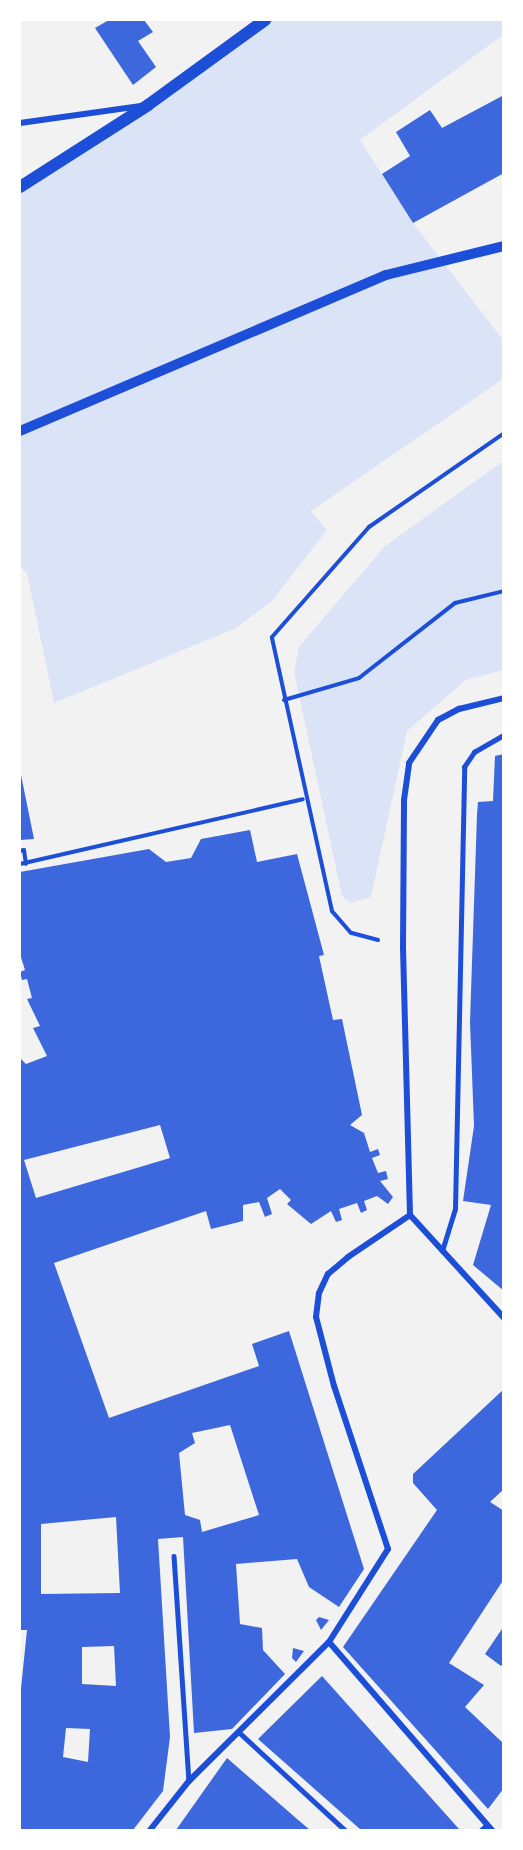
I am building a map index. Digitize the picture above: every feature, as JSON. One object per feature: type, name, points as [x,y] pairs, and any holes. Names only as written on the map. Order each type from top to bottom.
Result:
[{"type":"main road","points":[[20,187],[148,105],[265,20]]},
{"type":"street","points":[[20,123],[148,105]]},
{"type":"street","points":[[20,431],[386,275],[504,246]]},
{"type":"street","points":[[504,698],[459,709],[438,720],[409,763],[404,800],[403,947],[410,1215],[504,1318]]},
{"type":"street","points":[[150,1830],[189,1780],[241,1734],[329,1642],[388,1549],[334,1386],[316,1317],[319,1293],[341,1263],[410,1215]]},
{"type":"street","points":[[329,1642],[489,1828]]},
{"type":"lane","points":[[442,1251],[455,1209],[464,768],[474,752],[504,735]]},
{"type":"lane","points":[[174,1556],[189,1780]]},
{"type":"lane","points":[[241,1734],[345,1830]]},
{"type":"lane","points":[[481,1830],[489,1828]]},
{"type":"path","points":[[403,947],[351,933],[332,911],[303,799],[272,637],[369,527],[504,434]]},
{"type":"path","points":[[284,700],[359,678],[455,603],[504,591]]},
{"type":"path","points":[[20,864],[303,799]]},
{"type":"path","points":[[20,850],[24,850],[26,864]]},
{"type":"shaded area","points":[[265,20],[503,20],[503,35],[360,140],[413,223],[503,340],[503,379],[311,511],[327,530],[271,602],[234,629],[54,703],[27,573],[20,566],[20,187]]},
{"type":"shaded area","points":[[503,461],[503,670],[466,680],[407,731],[371,897],[350,903],[342,896],[294,672],[299,647],[384,547]]},
{"type":"building","points":[[109,20],[144,20],[153,32],[138,41],[156,67],[133,85],[95,28]]},
{"type":"building","points":[[504,95],[504,173],[413,223],[382,174],[410,156],[396,132],[430,110],[442,128]]},
{"type":"building","points":[[504,754],[504,1291],[473,1265],[491,1205],[463,1201],[474,1126],[470,1022],[478,802],[493,801],[495,756]]},
{"type":"building","points":[[21,775],[34,839],[20,840]]},
{"type":"building","points":[[250,830],[257,862],[297,854],[324,955],[319,956],[333,1020],[342,1019],[362,1115],[350,1125],[364,1133],[370,1152],[378,1149],[380,1155],[372,1158],[378,1173],[386,1171],[388,1179],[380,1181],[393,1197],[388,1204],[377,1196],[364,1201],[367,1210],[361,1213],[357,1203],[339,1209],[342,1220],[336,1222],[331,1211],[311,1224],[287,1204],[291,1200],[280,1189],[267,1198],[272,1214],[265,1217],[259,1202],[243,1205],[243,1221],[211,1229],[206,1211],[54,1263],[109,1418],[259,1366],[252,1344],[289,1331],[364,1569],[339,1607],[309,1587],[297,1559],[236,1564],[240,1624],[262,1628],[263,1650],[285,1674],[232,1729],[194,1733],[183,1537],[158,1539],[170,1737],[163,1791],[133,1830],[20,1830],[20,1698],[27,1630],[20,1630],[20,1058],[26,1064],[47,1056],[33,1028],[40,1026],[27,999],[32,998],[27,979],[22,980],[20,972],[25,970],[20,954],[20,872],[149,849],[166,862],[191,858],[201,839]],"holes":[[[160,1125],[170,1158],[36,1198],[24,1160]],[[230,1425],[259,1515],[202,1532],[200,1520],[185,1515],[179,1453],[195,1443],[192,1433]],[[116,1517],[120,1593],[41,1594],[41,1524]],[[114,1646],[116,1686],[82,1684],[82,1647]],[[66,1728],[90,1729],[88,1762],[63,1757]]]},
{"type":"building","points":[[504,1389],[504,1489],[490,1502],[504,1511],[504,1579],[449,1663],[484,1685],[465,1707],[504,1744],[504,1788],[488,1809],[343,1647],[437,1510],[413,1483],[413,1474]]},
{"type":"building","points":[[319,1617],[329,1620],[321,1630],[316,1620]]},
{"type":"building","points":[[504,1626],[504,1664],[501,1666],[485,1654]]},
{"type":"building","points":[[293,1648],[304,1651],[296,1662],[292,1658]]},
{"type":"building","points":[[322,1676],[458,1830],[361,1830],[258,1739]]},
{"type":"building","points":[[227,1758],[297,1819],[310,1830],[176,1830]]}]
